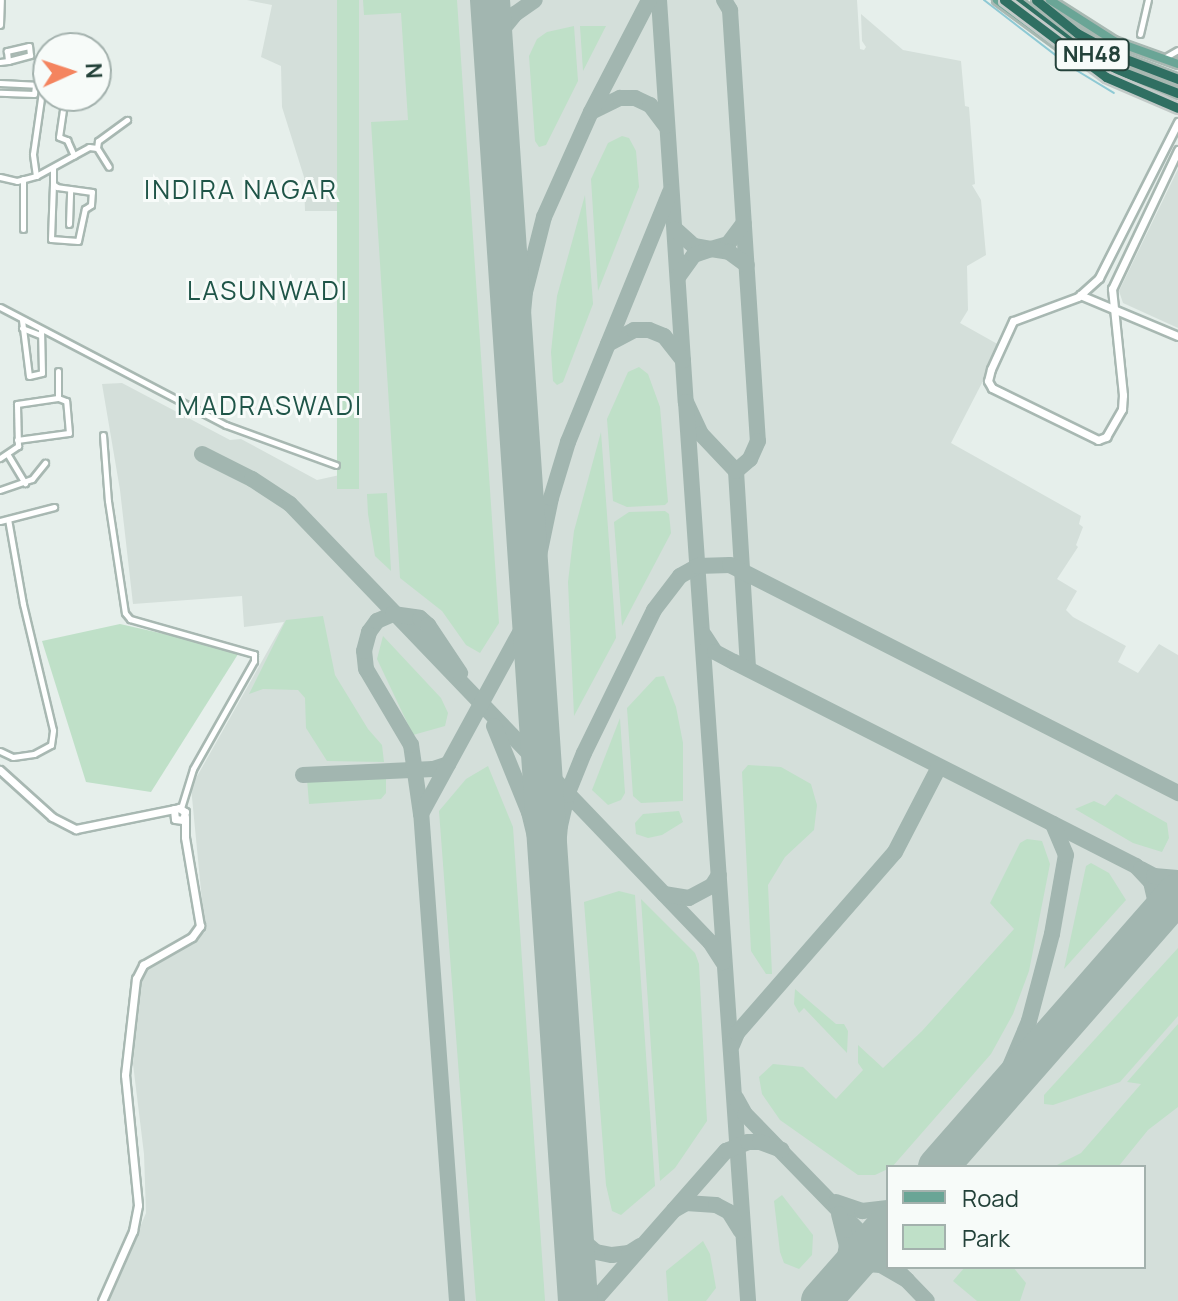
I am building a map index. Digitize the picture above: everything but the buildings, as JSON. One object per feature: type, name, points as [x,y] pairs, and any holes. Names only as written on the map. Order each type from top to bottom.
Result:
[{"type":"highway","points":[[1004,0],[1106,77],[1178,106]]},
{"type":"highway","name":"NH48","points":[[1016,0],[1073,44],[1118,70],[1178,93]]},
{"type":"highway","name":"NH48","points":[[1036,0],[1077,33],[1123,58],[1178,79]]},
{"type":"main road","points":[[997,0],[1056,47],[1112,77],[1178,106]]},
{"type":"main road","points":[[1050,0],[1114,41],[1178,64]]},
{"type":"street","points":[[0,25],[1,0]]},
{"type":"street","points":[[1140,34],[1148,0]]},
{"type":"street","points":[[0,62],[8,61],[30,55],[29,46],[7,51],[8,61]]},
{"type":"street","points":[[1163,58],[1178,50]]},
{"type":"street","points":[[2,83],[35,85],[34,94],[2,93],[2,83]]},
{"type":"street","points":[[36,176],[33,154],[39,112]]},
{"type":"street","points":[[63,112],[59,137],[67,140],[74,156]]},
{"type":"street","points":[[109,167],[97,148],[98,141],[127,120]]},
{"type":"street","points":[[1178,122],[1099,278],[1080,295],[1013,321],[988,381],[992,388],[1098,440],[1106,437],[1122,409],[1112,289],[1178,150]]},
{"type":"street","points":[[0,177],[23,179],[36,176],[89,147],[97,148]]},
{"type":"street","points":[[53,168],[52,240],[80,239],[92,192],[53,184]]},
{"type":"street","points":[[23,179],[23,229]]},
{"type":"street","points":[[69,224],[70,189]]},
{"type":"street","points":[[1080,295],[1178,336]]},
{"type":"street","points":[[0,307],[38,331],[226,425],[336,465]]},
{"type":"street","points":[[22,319],[29,376],[42,373],[38,331]]},
{"type":"street","points":[[22,328],[38,331]]},
{"type":"street","points":[[58,371],[58,398]]},
{"type":"street","points":[[0,458],[17,450],[17,440],[17,404],[58,398],[66,401],[69,433],[17,440]]},
{"type":"street","points":[[103,435],[119,585],[130,619],[254,654],[254,661],[193,769],[176,814],[185,837]]},
{"type":"street","points":[[8,455],[25,483]]},
{"type":"street","points":[[0,490],[25,483],[36,476],[45,463]]},
{"type":"street","points":[[0,521],[54,507]]},
{"type":"street","points":[[0,751],[13,757],[34,754],[51,745],[53,730],[23,604],[8,519]]},
{"type":"street","points":[[0,770],[52,817],[76,829],[150,815],[176,814],[185,817],[185,837],[200,926],[192,937],[151,959],[136,979],[125,1075],[138,1205],[133,1231],[102,1301]]},
{"type":"shaded area","points":[[247,0],[857,0],[860,49],[866,47],[862,41],[861,14],[903,50],[961,61],[965,106],[969,107],[975,184],[972,185],[981,200],[986,255],[967,266],[968,310],[960,323],[1001,346],[951,443],[1081,516],[1079,524],[1083,527],[1076,545],[1078,547],[1057,579],[1077,591],[1066,610],[1073,617],[1126,646],[1118,662],[1138,673],[1159,644],[1178,655],[1178,1301],[109,1301],[146,1213],[144,1154],[133,1064],[137,1005],[145,969],[205,932],[191,787],[284,622],[244,627],[242,596],[133,604],[120,490],[102,384],[122,383],[230,440],[241,439],[317,480],[358,471],[346,211],[305,211],[304,177],[282,107],[281,66],[261,57],[272,5]]},
{"type":"shaded area","points":[[1178,169],[1178,328],[1123,303],[1119,291]]},
{"type":"green space","points":[[337,0],[359,0],[359,489],[337,489]]},
{"type":"green space","points":[[363,0],[457,0],[499,623],[480,653],[466,645],[442,611],[400,578],[371,122],[408,120],[401,13],[364,15]]},
{"type":"green space","points":[[574,26],[578,81],[546,145],[539,147],[535,141],[529,56],[537,39],[547,32]]},
{"type":"green space","points":[[580,26],[606,26],[583,71]]},
{"type":"green space","points":[[622,136],[629,138],[636,151],[639,187],[598,291],[591,179],[608,143]]},
{"type":"green space","points":[[585,195],[593,304],[563,382],[557,385],[553,381],[551,352],[557,296]]},
{"type":"green space","points":[[639,367],[648,374],[660,407],[668,502],[665,505],[627,507],[613,501],[607,419],[628,372]]},
{"type":"green space","points":[[601,432],[616,638],[574,716],[568,582],[574,531]]},
{"type":"green space","points":[[387,493],[391,571],[375,556],[368,514],[367,494]]},
{"type":"green space","points":[[665,511],[669,514],[671,533],[622,626],[614,522],[629,512]]},
{"type":"green space","points":[[323,616],[335,675],[368,729],[382,745],[384,762],[327,761],[306,728],[305,698],[298,690],[263,689],[249,694],[286,620]]},
{"type":"green space","points":[[120,624],[240,651],[151,792],[86,782],[42,641]]},
{"type":"green space","points":[[383,636],[441,698],[448,713],[445,726],[413,735],[377,659]]},
{"type":"green space","points":[[664,676],[676,707],[683,743],[683,801],[641,803],[633,796],[627,708],[656,677]]},
{"type":"green space","points":[[620,718],[625,793],[621,800],[608,805],[592,790]]},
{"type":"green space","points":[[748,765],[781,767],[811,784],[817,805],[814,830],[785,857],[768,885],[772,974],[766,974],[751,951],[742,772]]},
{"type":"green space","points":[[488,766],[513,827],[545,1301],[476,1301],[439,811],[466,779]]},
{"type":"green space","points":[[386,775],[386,793],[381,799],[309,804],[307,779]]},
{"type":"green space","points":[[1116,794],[1167,823],[1169,838],[1162,852],[1133,843],[1075,809],[1094,801],[1105,806]]},
{"type":"green space","points":[[679,811],[683,822],[662,835],[648,838],[636,834],[635,823],[643,814]]},
{"type":"green space","points":[[1027,839],[1042,841],[1050,864],[1029,971],[1013,1014],[991,1054],[894,1165],[886,1165],[886,1170],[875,1175],[858,1175],[780,1120],[762,1094],[759,1077],[773,1064],[803,1067],[836,1099],[863,1070],[858,1063],[858,1045],[883,1068],[922,1031],[1014,929],[990,903],[1020,843]]},
{"type":"green space","points":[[1091,863],[1109,873],[1126,900],[1064,969],[1086,866]]},
{"type":"green space","points":[[619,891],[635,895],[655,1186],[621,1215],[612,1211],[606,1185],[584,902]]},
{"type":"green space","points":[[641,899],[695,953],[699,964],[707,1121],[675,1168],[660,1181]]},
{"type":"green space","points":[[1178,948],[1178,1016],[1120,1082],[1053,1105],[1044,1104],[1044,1095]]},
{"type":"green space","points":[[795,989],[836,1024],[844,1024],[848,1031],[847,1053],[804,1008],[799,1013],[794,1004]]},
{"type":"green space","points":[[1178,1024],[1178,1107],[1148,1130],[1120,1165],[1057,1165],[1081,1153],[1141,1084],[1127,1082]]},
{"type":"green space","points":[[782,1195],[813,1235],[812,1255],[799,1269],[784,1263],[780,1252],[774,1201]]},
{"type":"green space","points":[[703,1241],[710,1254],[716,1288],[706,1301],[668,1301],[666,1271]]},
{"type":"green space","points":[[963,1269],[1015,1269],[1026,1283],[1020,1301],[977,1301],[953,1281]]},
{"type":"waterway","points":[[984,0],[1071,67],[1114,93]]},
{"type":"taxiway","points":[[493,57],[502,30],[515,14],[535,0]]},
{"type":"taxiway","points":[[516,385],[525,292],[544,217],[591,112],[649,0]]},
{"type":"taxiway","points":[[659,0],[686,402],[701,434],[736,471],[748,669]]},
{"type":"taxiway","points":[[724,0],[730,10],[758,441],[750,459],[736,471]]},
{"type":"taxiway","points":[[593,111],[620,98],[635,98],[650,105],[666,126]]},
{"type":"taxiway","points":[[533,609],[537,565],[551,498],[568,442],[670,192]]},
{"type":"taxiway","points":[[675,229],[694,246],[711,249],[728,244],[744,223]]},
{"type":"taxiway","points":[[678,277],[694,255],[711,249],[729,252],[747,265]]},
{"type":"taxiway","points":[[608,344],[634,330],[649,330],[664,336],[683,360]]},
{"type":"taxiway","points":[[686,402],[748,1301]]},
{"type":"taxiway","points":[[202,454],[252,479],[290,504],[710,942],[723,962]]},
{"type":"taxiway","points":[[552,915],[560,826],[567,795],[584,753],[654,610],[680,576],[698,566],[730,565],[1178,793]]},
{"type":"taxiway","points":[[457,1301],[421,814],[525,623],[530,601]]},
{"type":"taxiway","points":[[421,814],[411,745],[366,669],[364,651],[369,632],[377,621],[393,614],[420,618],[460,673]]},
{"type":"taxiway","points":[[704,635],[715,652],[1136,866],[1151,882],[1156,904],[1150,925]]},
{"type":"taxiway","points":[[494,726],[529,812],[547,886]]},
{"type":"taxiway","points":[[303,775],[433,769],[448,764]]},
{"type":"taxiway","points":[[732,1045],[737,1033],[895,852],[939,767]]},
{"type":"taxiway","points":[[994,1104],[1029,1021],[1052,934],[1066,855],[1053,824]]},
{"type":"taxiway","points":[[1141,869],[1154,876],[1178,878]]},
{"type":"taxiway","points":[[664,894],[689,898],[712,886],[719,875]]},
{"type":"taxiway","points":[[1151,924],[1178,899]]},
{"type":"taxiway","points":[[736,1098],[745,1114],[886,1259]]},
{"type":"taxiway","points":[[594,1301],[726,1151],[748,1142],[760,1142],[782,1150]]},
{"type":"taxiway","points":[[836,1202],[862,1211],[886,1208]]},
{"type":"taxiway","points":[[674,1210],[686,1203],[716,1205],[729,1212],[741,1231]]},
{"type":"taxiway","points":[[839,1214],[847,1245],[841,1278]]},
{"type":"taxiway","points":[[572,1224],[582,1240],[596,1252],[612,1255],[629,1253],[640,1246]]},
{"type":"taxiway","points":[[841,1278],[852,1269],[866,1264],[886,1268]]},
{"type":"taxiway","points":[[888,1269],[907,1280]]},
{"type":"taxiway","points":[[901,1274],[927,1301]]},
{"type":"taxiway","points":[[576,1301],[577,1289]]},
{"type":"runway","points":[[490,0],[578,1301]]},
{"type":"runway","points":[[940,1165],[1178,893]]},
{"type":"runway","points":[[821,1301],[886,1227]]},
{"type":"district","name":"INDIRA NAGAR","points":[[241,190]]},
{"type":"district","name":"LASUNWADI","points":[[268,291]]},
{"type":"district","name":"MADRASWADI","points":[[270,406]]}]
